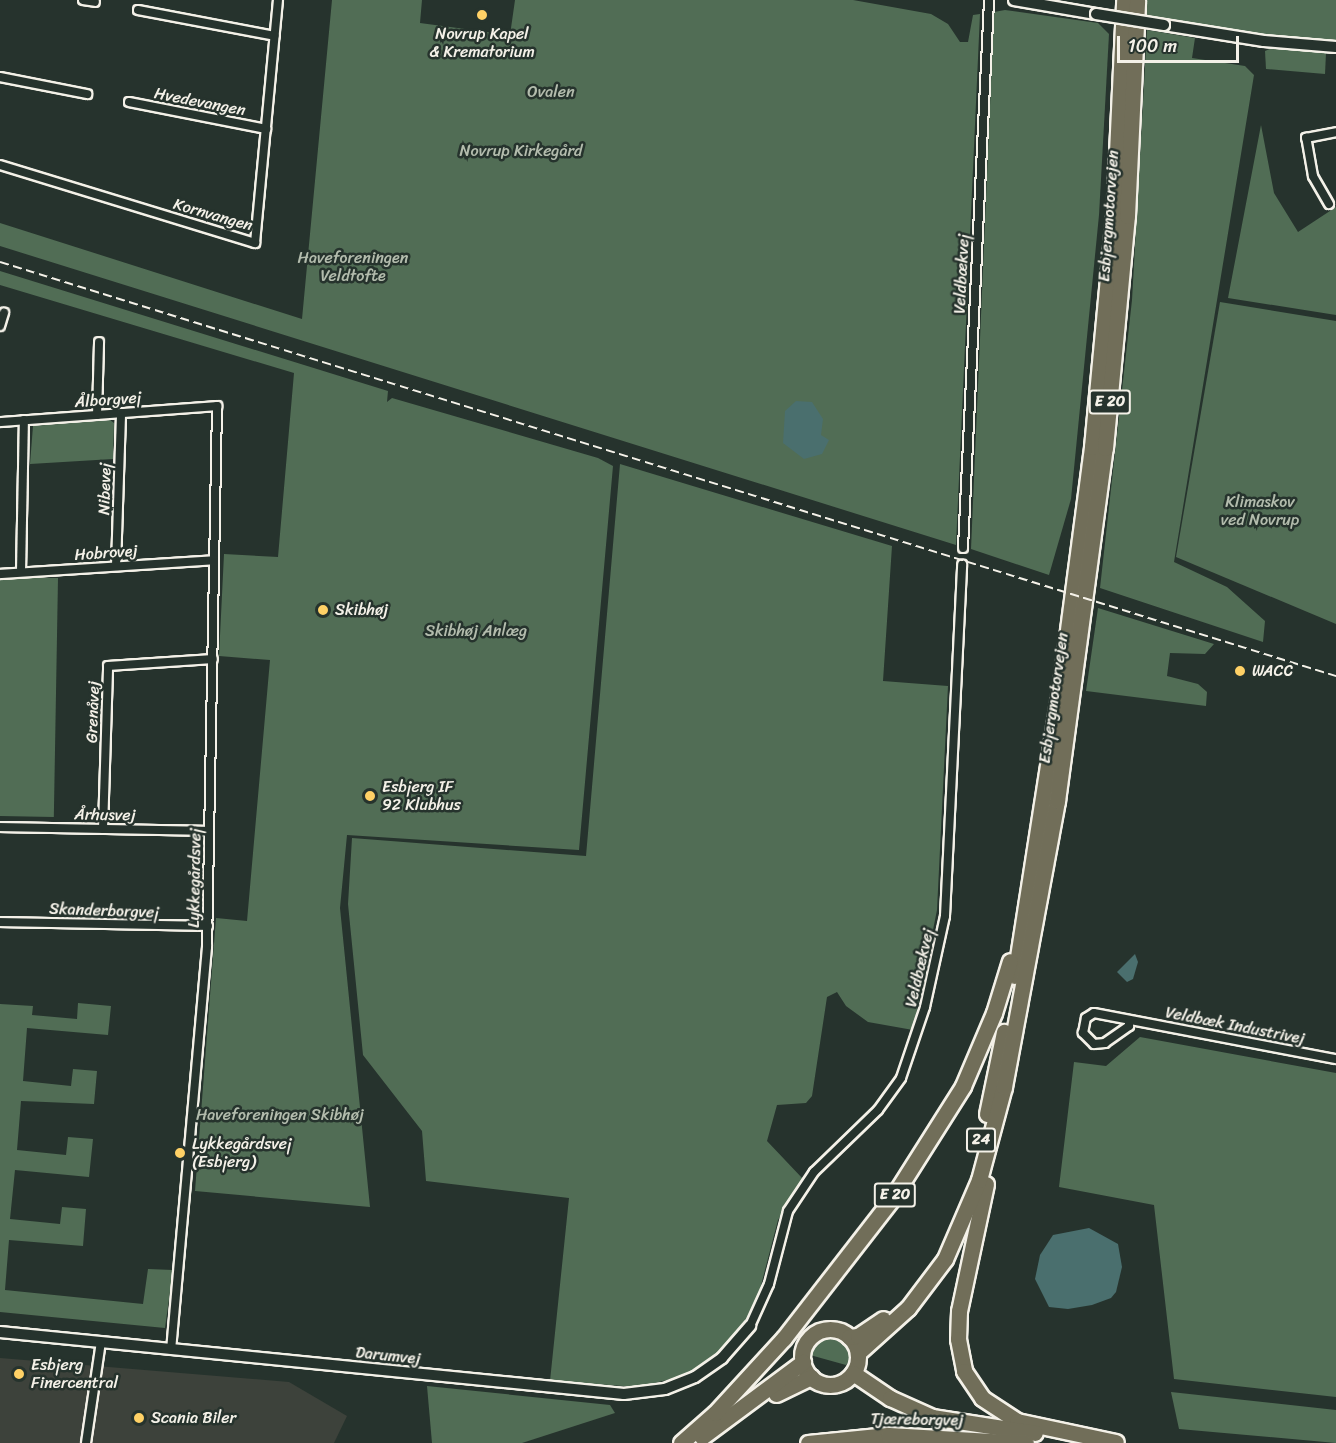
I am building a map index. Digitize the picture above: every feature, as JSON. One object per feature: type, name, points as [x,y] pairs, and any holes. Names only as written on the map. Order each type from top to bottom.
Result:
[{"type":"highway","name":"Esbjergmotorvejen","points":[[849,1337],[858,1336],[882,1319],[924,1274],[949,1232],[966,1190],[993,1087],[1062,675],[1099,386],[1117,170],[1124,0]]},
{"type":"highway","name":"Esbjergmotorvejen","points":[[858,1353],[908,1308],[945,1259],[979,1180],[1004,1087],[1057,801],[1105,448],[1127,216],[1137,0]]},
{"type":"highway","name":"E 20","points":[[681,1443],[722,1406],[806,1312],[872,1227],[933,1137],[963,1086],[994,1013],[1026,897]]},
{"type":"highway","points":[[1004,1087],[959,1311],[957,1339],[964,1371],[982,1398],[1017,1421],[1122,1442]]},
{"type":"highway","points":[[693,1443],[803,1362],[808,1340],[820,1331],[836,1330],[849,1337],[858,1353],[850,1376],[829,1385],[811,1377],[803,1362]]},
{"type":"highway","points":[[850,1376],[908,1408],[957,1424],[1122,1442]]},
{"type":"highway","points":[[850,1376],[883,1404],[923,1422],[1009,1441]]},
{"type":"highway","points":[[708,1443],[778,1393],[811,1377]]},
{"type":"highway","name":"Tjæreborgvej","points":[[808,1443],[888,1435],[1027,1443]]},
{"type":"street","points":[[83,0],[95,2]]},
{"type":"street","name":"Kornvangen","points":[[0,165],[255,243],[278,0]]},
{"type":"street","name":"Veldbækvej","points":[[963,548],[989,0]]},
{"type":"street","points":[[1014,0],[1264,42],[1336,47]]},
{"type":"street","points":[[138,10],[275,36]]},
{"type":"street","points":[[0,77],[87,94]]},
{"type":"street","name":"Hvedevangen","points":[[129,102],[266,129]]},
{"type":"street","points":[[1329,204],[1312,177],[1306,138],[1336,132]]},
{"type":"street","points":[[0,326],[4,314]]},
{"type":"street","points":[[97,414],[99,342]]},
{"type":"street","name":"Ålborgvej","points":[[0,422],[217,406]]},
{"type":"street","name":"Lykkegårdsvej","points":[[171,1349],[201,1049],[208,926],[217,406]]},
{"type":"street","name":"Nibevej","points":[[116,566],[121,413]]},
{"type":"street","points":[[21,572],[24,420]]},
{"type":"street","name":"Hobrovej","points":[[0,574],[214,560]]},
{"type":"street","name":"Veldbækvej","points":[[750,1326],[769,1284],[788,1211],[814,1172],[878,1110],[901,1078],[925,1007],[945,916],[962,564]]},
{"type":"street","name":"Grenåvej","points":[[103,829],[108,666],[213,658]]},
{"type":"street","name":"Århusvej","points":[[0,827],[209,831]]},
{"type":"street","name":"Skanderborgvej","points":[[0,922],[208,926]]},
{"type":"street","name":"Veldbæk Industrivej","points":[[1129,1020],[1129,1026],[1105,1043],[1094,1044],[1083,1033],[1084,1020],[1090,1014],[1129,1020],[1336,1059]]},
{"type":"street","name":"Darumvej","points":[[0,1332],[632,1394],[665,1389],[702,1373],[732,1349],[750,1326]]},
{"type":"street","points":[[86,1443],[101,1342]]},
{"type":"shaded area","points":[[0,1358],[289,1382],[347,1416],[334,1443],[0,1443]]},
{"type":"green space","points":[[332,0],[422,0],[420,23],[510,35],[515,0],[853,0],[931,14],[948,24],[960,42],[968,42],[973,15],[980,14],[956,545],[0,246],[0,223],[302,319]]},
{"type":"green space","points":[[1146,0],[1336,0],[1336,40],[1261,35],[1146,15]]},
{"type":"green space","points":[[1005,10],[1098,23],[1109,34],[1099,215],[1071,499],[1049,575],[971,549],[994,12]]},
{"type":"green space","points":[[1147,30],[1195,38],[1192,58],[1245,66],[1254,75],[1174,562],[1227,587],[1265,621],[1263,642],[1100,588],[1132,300]]},
{"type":"green space","points":[[1272,48],[1326,53],[1325,74],[1266,69],[1265,51]]},
{"type":"green space","points":[[1261,125],[1274,193],[1298,232],[1336,207],[1336,315],[1228,298]]},
{"type":"green space","points":[[0,271],[388,391],[387,402],[392,398],[598,458],[613,466],[579,850],[347,835],[340,908],[370,1207],[195,1191],[216,918],[247,921],[270,660],[219,656],[224,554],[278,557],[294,373],[0,285]]},
{"type":"green space","name":"Klimaskov ved Novrup","points":[[1220,302],[1336,321],[1336,624],[1176,557]]},
{"type":"green space","points":[[110,420],[114,423],[113,459],[30,464],[33,426]]},
{"type":"green space","points":[[620,464],[892,546],[883,681],[948,686],[937,910],[913,1030],[868,1022],[846,1006],[837,992],[827,997],[812,1096],[806,1103],[777,1105],[767,1141],[803,1179],[778,1220],[759,1293],[746,1320],[718,1354],[683,1376],[638,1387],[550,1381],[569,1198],[426,1181],[422,1131],[363,1055],[348,904],[352,838],[586,856]]},
{"type":"green space","points":[[0,577],[58,578],[54,817],[0,816]]},
{"type":"green space","points":[[1098,608],[1214,644],[1205,654],[1170,653],[1167,676],[1198,684],[1207,692],[1206,706],[1086,691]]},
{"type":"green space","points":[[78,1003],[111,1006],[108,1035],[27,1028],[23,1081],[71,1086],[73,1069],[97,1071],[94,1104],[21,1101],[17,1150],[66,1155],[68,1137],[93,1139],[89,1177],[15,1170],[10,1219],[60,1224],[62,1207],[86,1209],[83,1246],[9,1240],[5,1290],[143,1304],[148,1269],[173,1270],[165,1328],[0,1312],[0,1004],[33,1006],[32,1015],[77,1019]]},
{"type":"green space","points":[[1140,1037],[1336,1073],[1336,1397],[1174,1379],[1154,1205],[1059,1187],[1074,1062],[1106,1066]]},
{"type":"green space","points":[[834,1337],[849,1350],[851,1359],[846,1365],[810,1355],[818,1341]]},
{"type":"green space","points":[[427,1386],[610,1405],[615,1413],[522,1443],[432,1443]]},
{"type":"green space","points":[[1171,1392],[1336,1410],[1336,1443],[1179,1429]]},
{"type":"water","points":[[796,401],[812,402],[823,419],[821,435],[829,440],[822,454],[804,459],[783,443],[785,411]]},
{"type":"water","points":[[1135,954],[1138,962],[1133,979],[1127,982],[1117,972]]},
{"type":"water","points":[[1089,1228],[1118,1244],[1122,1267],[1116,1292],[1111,1298],[1092,1305],[1068,1309],[1049,1307],[1035,1279],[1040,1255],[1053,1235]]},
{"type":"railway","points":[[0,262],[1336,676]]},
{"type":"place","name":"Novrup Kapel & Krematorium","points":[[482,15]]},
{"type":"place","name":"Skibhøj","points":[[323,610]]},
{"type":"place","name":"WACC","points":[[1240,671]]},
{"type":"place","name":"Esbjerg IF 92 Klubhus","points":[[370,796]]},
{"type":"place","name":"Lykkegårdsvej (Esbjerg)","points":[[180,1153]]},
{"type":"place","name":"Esbjerg Finercentral","points":[[19,1374]]},
{"type":"place","name":"Scania Biler","points":[[139,1418]]},
{"type":"park label","name":"Ovalen","points":[[551,92]]},
{"type":"park label","name":"Novrup Kirkegård","points":[[521,151]]},
{"type":"park label","name":"Haveforeningen Veldtofte","points":[[353,267]]},
{"type":"park label","name":"Skibhøj Anlæg","points":[[476,631]]},
{"type":"park label","name":"Haveforeningen Skibhøj","points":[[280,1115]]}]
